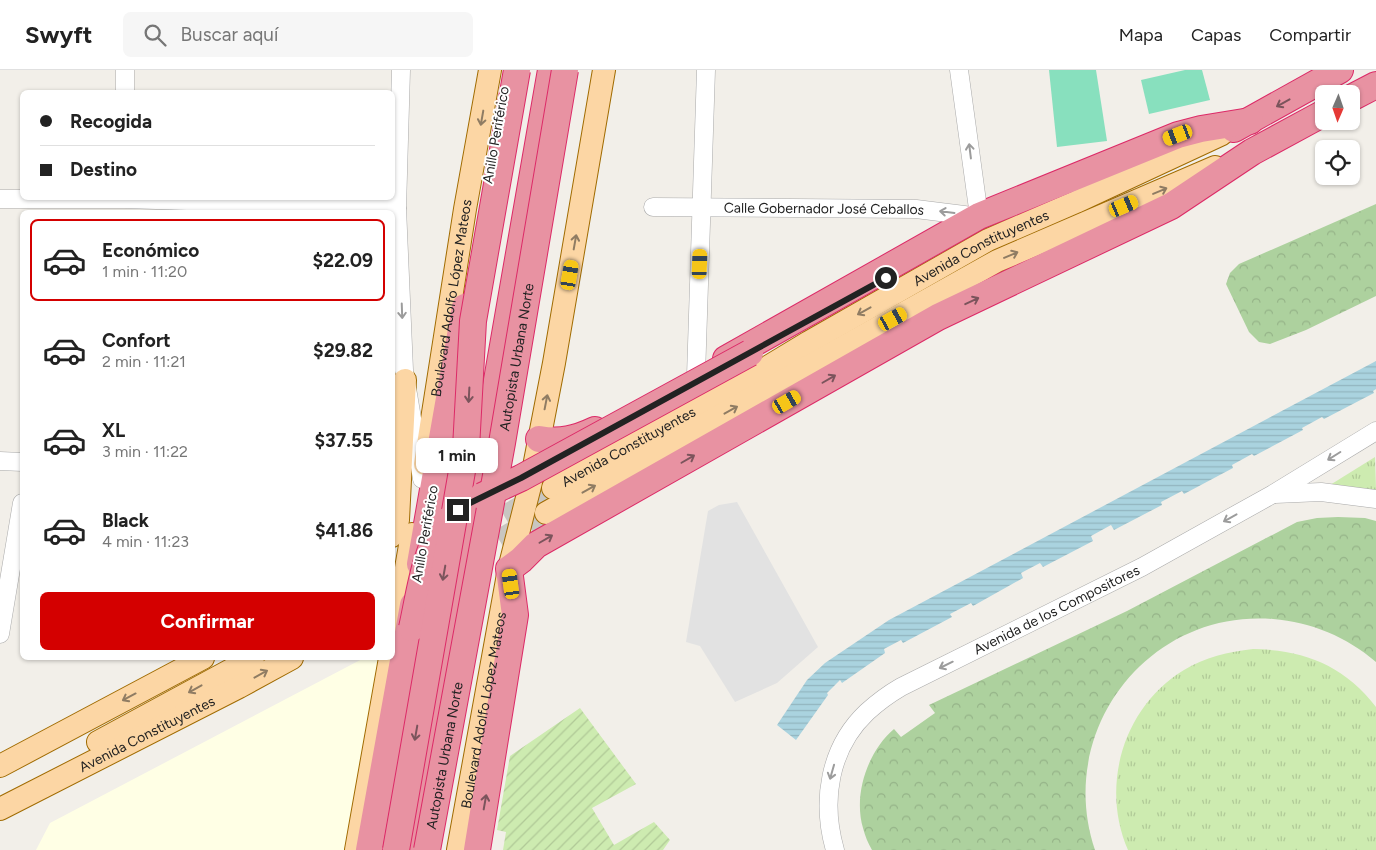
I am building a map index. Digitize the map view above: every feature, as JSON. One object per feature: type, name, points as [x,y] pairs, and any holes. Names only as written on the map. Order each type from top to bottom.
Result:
[{"type":"highway","name":"Anillo Periférico","points":[[371,850],[508,70]]},
{"type":"highway","points":[[396,850],[466,448],[473,321],[517,70]]},
{"type":"highway","points":[[412,850],[477,495],[550,70]]},
{"type":"highway","name":"Autopista Urbana Norte","points":[[427,850],[502,443],[565,70]]},
{"type":"highway","name":"Avenida Constituyentes","points":[[1222,134],[1250,121],[1316,78],[1340,70]]},
{"type":"highway","points":[[1360,93],[1376,85]]},
{"type":"highway","name":"Avenida Constituyentes","points":[[1252,152],[1315,118]]},
{"type":"highway","points":[[539,439],[562,441],[582,436],[808,314],[981,224],[1178,135],[1250,121]]},
{"type":"highway","points":[[371,850],[412,628],[429,553],[438,532],[449,516],[981,224],[1166,149],[1222,134]]},
{"type":"highway","points":[[477,850],[515,615],[509,569],[536,545],[938,317],[1171,206],[1252,152]]},
{"type":"main road","name":"Boulevard Adolfo López Mateos","points":[[395,629],[490,70]]},
{"type":"main road","name":"Boulevard Adolfo López Mateos","points":[[458,850],[509,569],[531,482],[562,317],[604,70]]},
{"type":"main road","name":"Avenida Constituyentes","points":[[553,488],[710,402],[809,342],[988,240],[1076,202],[1222,134]]},
{"type":"main road","name":"Avenida Constituyentes","points":[[546,513],[997,261],[1252,152]]},
{"type":"main road","points":[[395,528],[398,520],[405,380]]},
{"type":"main road","points":[[0,766],[199,660]]},
{"type":"main road","name":"Avenida Constituyentes","points":[[0,793],[249,660]]},
{"type":"main road","name":"Avenida Constituyentes","points":[[0,809],[288,660]]},
{"type":"main road","points":[[356,850],[390,660]]},
{"type":"main road","points":[[0,824],[197,717],[239,686]]},
{"type":"street","points":[[125,70],[125,90]]},
{"type":"street","points":[[401,70],[397,208],[405,380],[422,479]]},
{"type":"street","points":[[696,376],[706,70]]},
{"type":"street","points":[[959,70],[981,224]]},
{"type":"street","points":[[0,199],[20,200]]},
{"type":"street","points":[[31,200],[397,208]]},
{"type":"street","name":"Calle Gobernador José Ceballos","points":[[653,207],[916,209],[981,224]]},
{"type":"street","name":"Avenida de los Compositores","points":[[835,850],[828,808],[830,780],[836,759],[844,741],[854,727],[866,712],[881,700],[901,686],[1142,567],[1273,494],[1376,431]]},
{"type":"street","points":[[0,461],[20,462]]},
{"type":"street","points":[[1273,494],[1321,492],[1376,499]]},
{"type":"street","points":[[0,634],[20,516]]},
{"type":"shaded area","points":[[737,502],[818,647],[777,683],[735,702],[700,646],[686,642],[708,511],[719,505]]},
{"type":"shaded area","points":[[360,660],[380,660],[347,850],[36,850],[50,823]]},
{"type":"green space","points":[[1049,70],[1096,70],[1107,141],[1057,147]]},
{"type":"green space","points":[[1185,70],[1202,70],[1210,100],[1149,114],[1141,80]]},
{"type":"green space","points":[[1376,204],[1376,296],[1306,330],[1270,344],[1259,342],[1249,332],[1226,284],[1230,273],[1239,264]]},
{"type":"green space","points":[[1375,457],[1376,490],[1330,485]]},
{"type":"green space","points":[[1317,518],[1365,518],[1376,521],[1376,662],[1341,638],[1301,623],[1273,619],[1228,621],[1186,634],[1151,657],[1122,686],[1101,722],[1088,763],[1086,806],[1095,850],[872,850],[860,815],[862,788],[870,761],[885,738],[894,729],[901,737],[935,713],[929,705],[1127,611],[1297,522]]},
{"type":"green space","points":[[1253,649],[1289,653],[1322,663],[1350,680],[1364,692],[1376,707],[1376,850],[1128,850],[1120,825],[1116,800],[1117,775],[1123,750],[1132,726],[1146,705],[1163,686],[1184,670],[1217,656]]},
{"type":"green space","points":[[580,708],[636,784],[592,808],[614,845],[654,822],[670,840],[663,850],[503,850],[506,832],[497,830],[510,756]]},
{"type":"water","points":[[1376,361],[1376,389],[1373,391],[1374,393],[1324,419],[1322,417],[1302,428],[1303,430],[1254,456],[1252,454],[1232,465],[1233,468],[1184,494],[1182,491],[1161,502],[1162,505],[1114,530],[1111,525],[1091,536],[1093,541],[1043,567],[1040,563],[1021,573],[1023,578],[973,606],[971,603],[950,614],[952,617],[903,643],[901,640],[884,649],[885,653],[842,683],[840,680],[827,693],[828,695],[796,740],[777,725],[807,680],[825,663],[889,620]]},
{"type":"tunnel","points":[[476,533],[553,488]]},
{"type":"tunnel","points":[[471,557],[546,513]]},
{"type":"route","points":[[458,510],[521,478],[886,278]]}]
